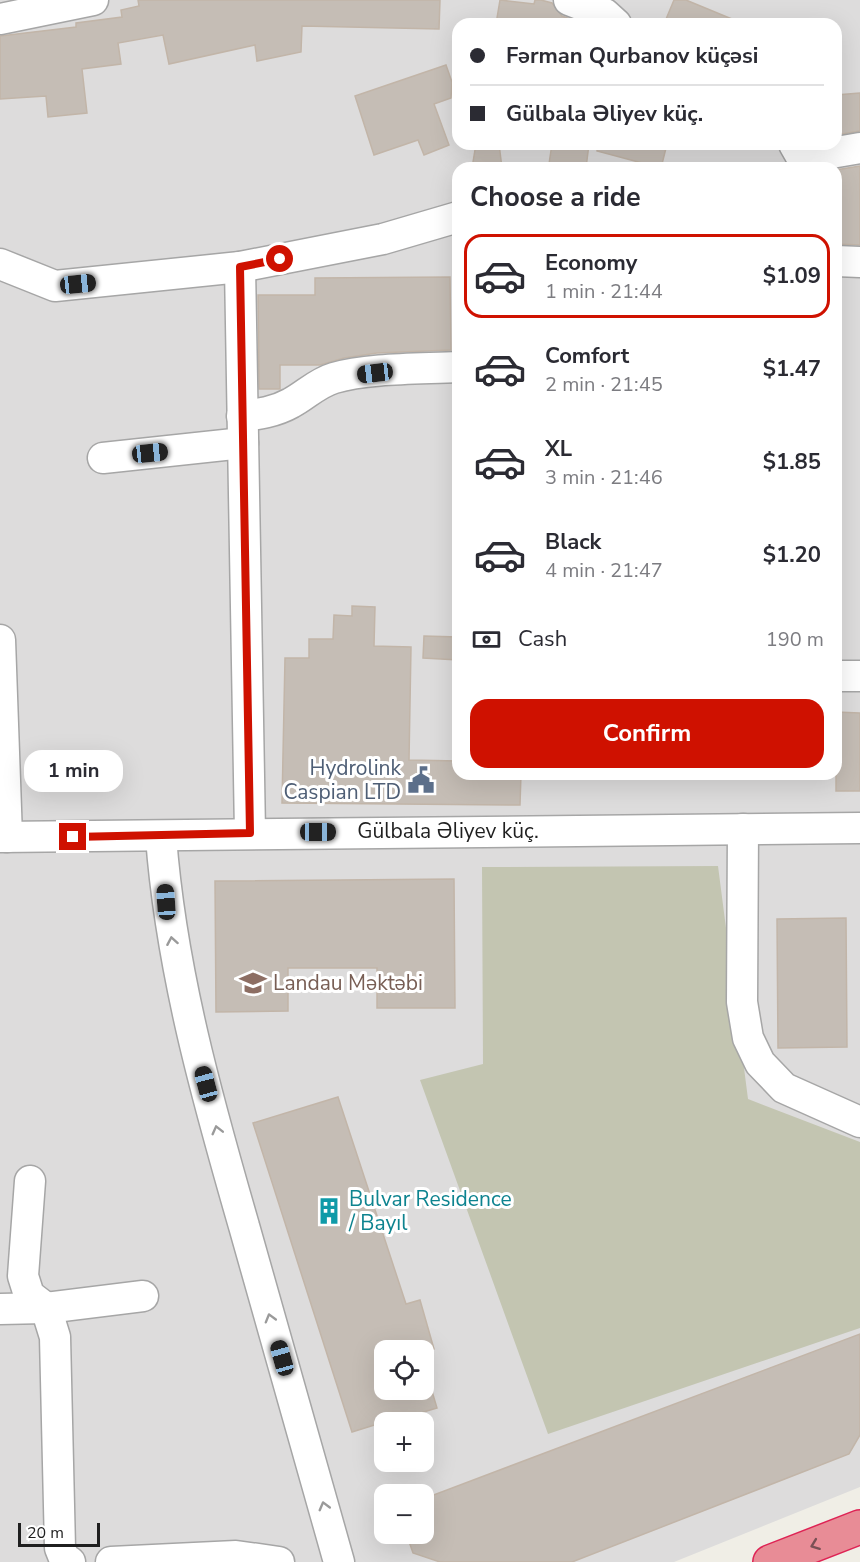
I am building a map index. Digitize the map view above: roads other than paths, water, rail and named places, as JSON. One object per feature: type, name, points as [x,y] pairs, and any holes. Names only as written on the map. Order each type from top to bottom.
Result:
[{"type":"highway","points":[[770,1562],[860,1527]]},
{"type":"street","points":[[0,19],[93,0]]},
{"type":"street","points":[[569,0],[605,14],[609,18]]},
{"type":"street","points":[[798,157],[860,148]]},
{"type":"street","points":[[0,264],[55,286],[240,267],[383,239],[452,219]]},
{"type":"street","points":[[842,261],[860,262]]},
{"type":"street","points":[[240,267],[250,833]]},
{"type":"street","points":[[103,458],[242,429],[291,403],[314,387],[335,378],[396,370],[452,367]]},
{"type":"street","points":[[0,640],[4,837]]},
{"type":"street","points":[[842,676],[860,676]]},
{"type":"street","name":"Gülbala Əliyev küç.","points":[[4,837],[860,828]]},
{"type":"street","points":[[743,829],[742,1002],[748,1038],[760,1063],[784,1088],[860,1122]]},
{"type":"street","points":[[161,837],[166,902],[189,1022],[218,1137],[339,1562]]},
{"type":"street","points":[[30,1181],[23,1276],[29,1295],[46,1308],[55,1337],[60,1548],[64,1558],[70,1562]]},
{"type":"street","points":[[0,1309],[46,1308],[143,1296]]},
{"type":"street","points":[[111,1562],[237,1556],[279,1562]]},
{"type":"place","name":"Hydrolink Caspian LTD","points":[[421,780]]},
{"type":"place","name":"Landau Məktəbi","points":[[253,983]]},
{"type":"place","name":"Bulvar Residence / Bayıl","points":[[329,1211]]}]
